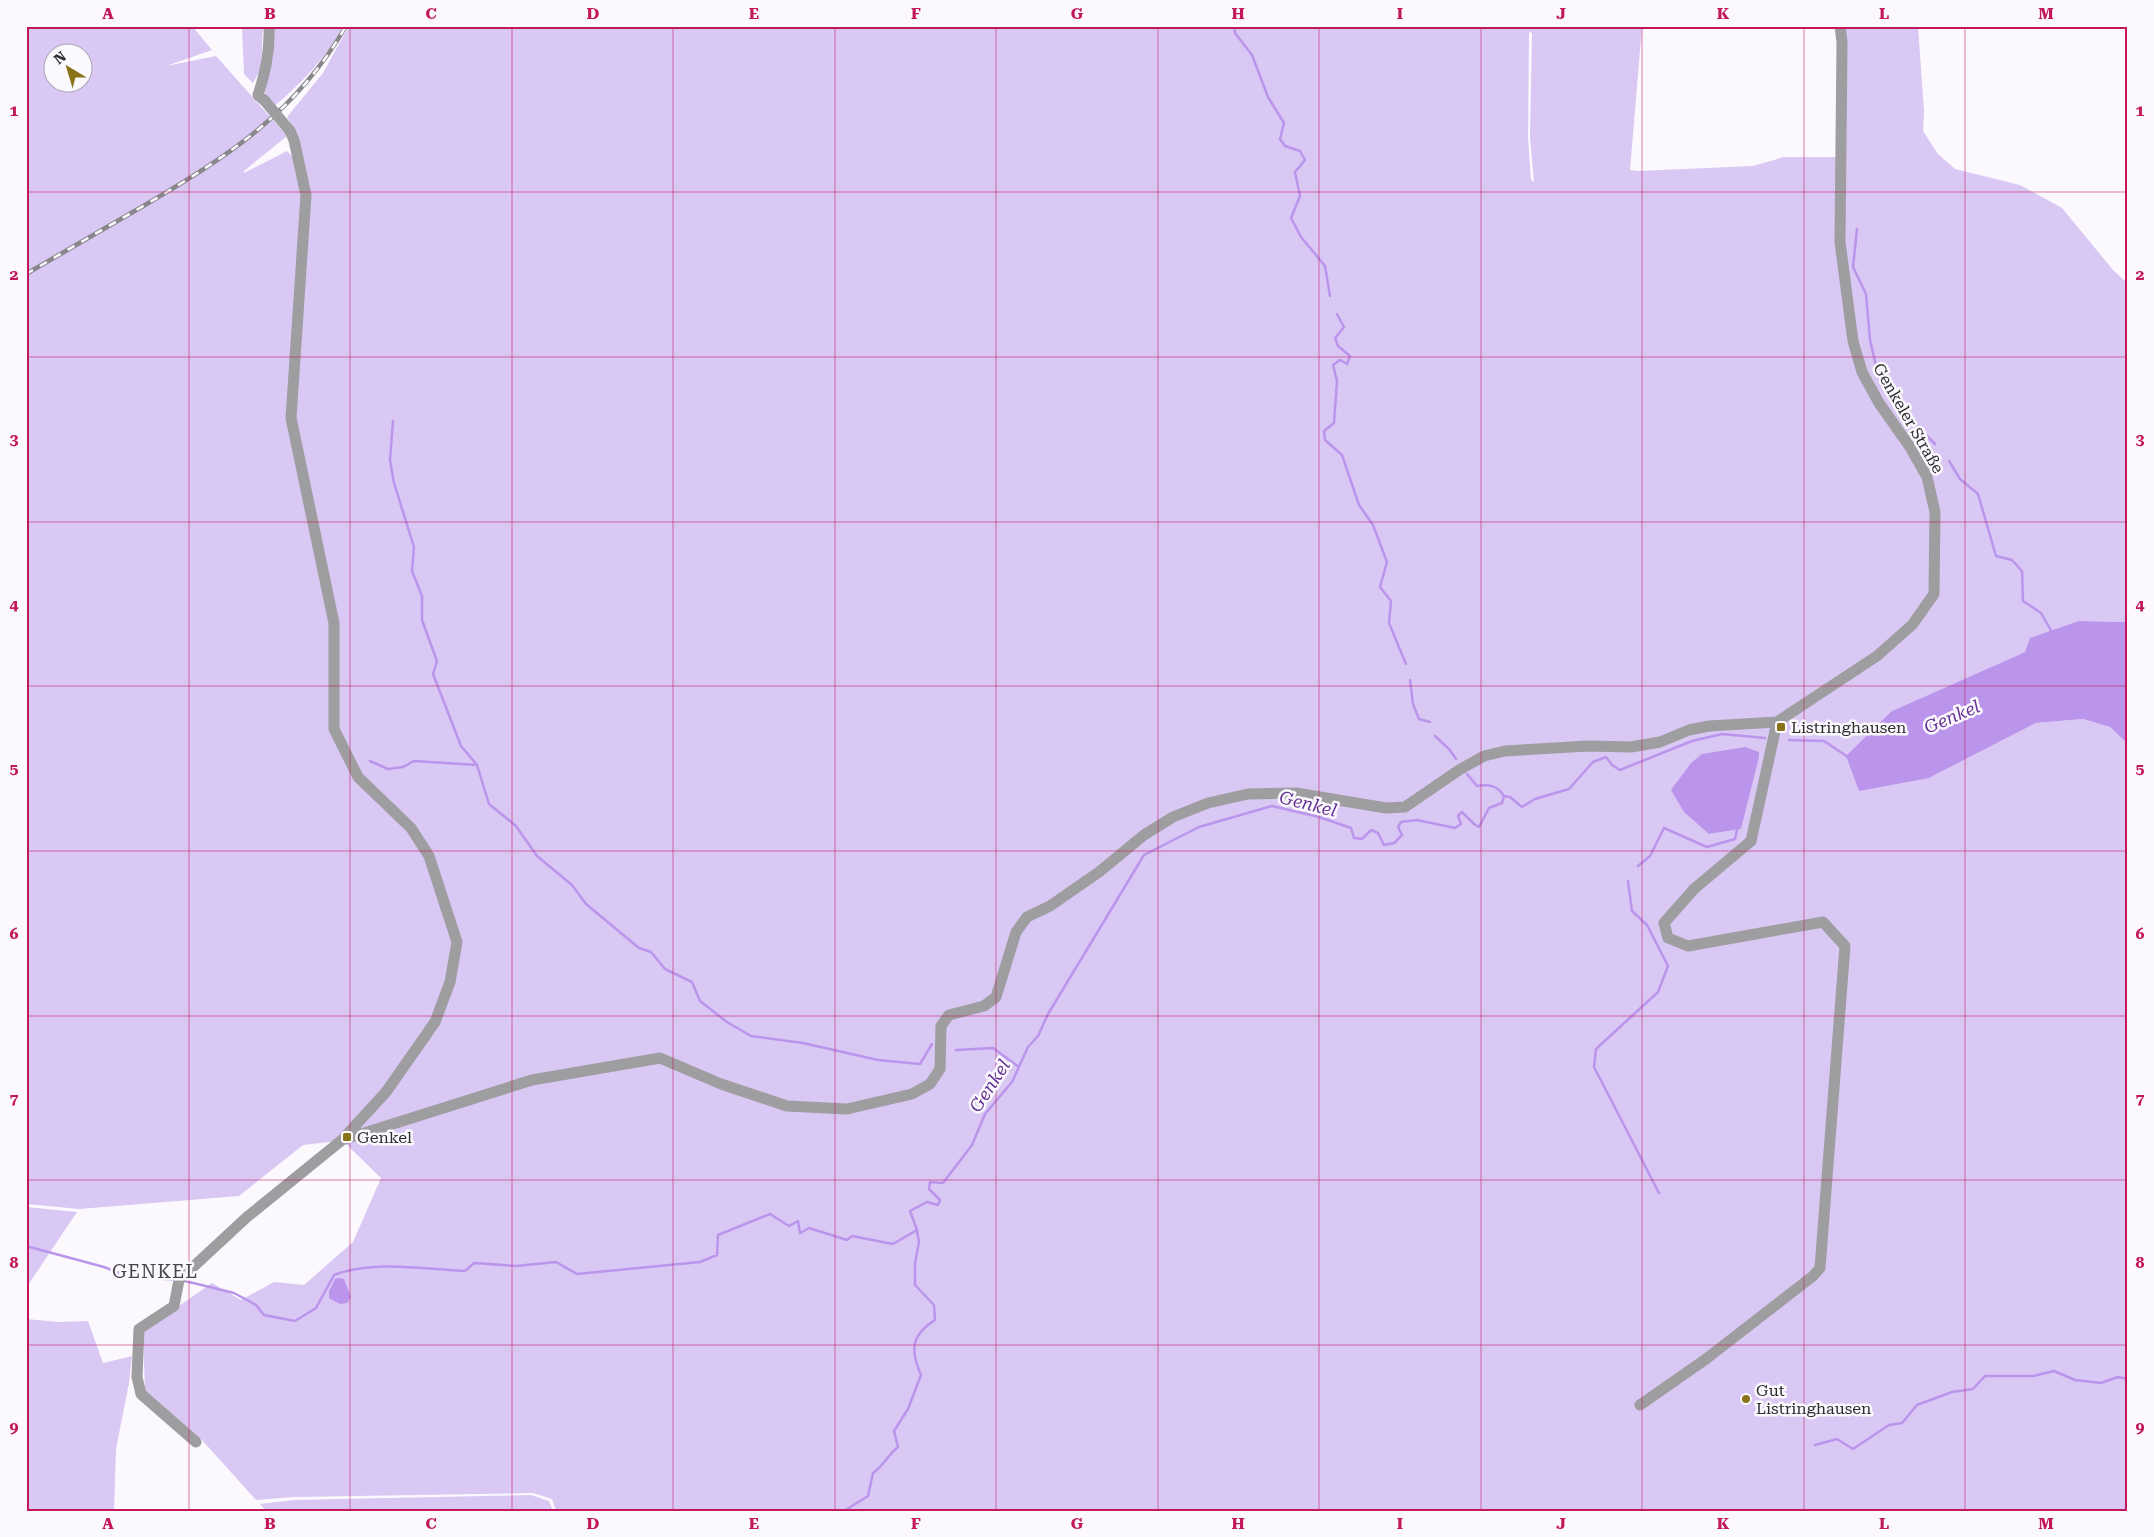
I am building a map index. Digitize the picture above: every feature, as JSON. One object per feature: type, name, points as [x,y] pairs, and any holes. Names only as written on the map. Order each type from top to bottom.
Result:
[{"type":"street","points":[[196,1442],[141,1394],[137,1377],[139,1329],[174,1306],[179,1280],[247,1217],[342,1140],[386,1092],[435,1022],[450,982],[457,942],[429,856],[411,828],[358,777],[334,729],[334,623],[291,418],[306,195],[295,143],[290,131],[258,95],[266,73],[270,43],[269,26]]},
{"type":"street","name":"Genkeler Straße","points":[[1777,722],[1877,656],[1912,625],[1934,594],[1935,512],[1927,477],[1910,447],[1879,403],[1862,372],[1853,341],[1840,242],[1842,42],[1840,26]]},
{"type":"street","points":[[342,1140],[532,1080],[660,1058],[722,1084],[787,1106],[848,1109],[912,1094],[930,1084],[940,1069],[941,1026],[948,1015],[984,1006],[996,997],[1016,932],[1027,917],[1050,906],[1091,878],[1144,835],[1173,817],[1208,803],[1248,794],[1268,792],[1314,795],[1386,808],[1405,807],[1459,770],[1484,756],[1505,751],[1588,746],[1632,748],[1660,742],[1689,730],[1709,726],[1777,722],[1751,841],[1694,889],[1664,923],[1668,938],[1688,946],[1823,922],[1845,946],[1820,1268],[1813,1276],[1747,1328],[1640,1405]]},
{"type":"shaded area","points":[[26,26],[192,26],[212,50],[166,66],[216,56],[287,136],[244,171],[244,173],[287,151],[292,156],[304,195],[288,418],[332,623],[333,731],[357,779],[391,809],[427,857],[455,942],[448,982],[433,1021],[384,1091],[338,1141],[303,1145],[239,1196],[79,1209],[26,1204]]},
{"type":"shaded area","points":[[242,26],[263,26],[261,69],[253,83],[244,74]]},
{"type":"shaded area","points":[[271,26],[343,26],[329,49],[312,70],[272,108],[264,97],[272,43]]},
{"type":"shaded area","points":[[349,26],[1642,26],[1630,170],[1638,171],[1753,166],[1784,157],[1842,157],[1843,26],[1918,26],[1924,112],[1923,131],[1938,154],[1955,169],[2020,185],[2062,208],[2113,270],[2128,284],[2128,622],[2079,621],[2025,652],[1892,711],[1929,778],[2036,723],[2083,719],[2110,727],[2128,744],[2128,1511],[556,1511],[552,1499],[533,1493],[293,1497],[256,1500],[202,1440],[145,1391],[143,1331],[212,1283],[241,1300],[274,1282],[304,1285],[353,1242],[381,1178],[343,1141],[532,1081],[660,1059],[786,1107],[848,1107],[789,1104],[661,1056],[531,1079],[345,1138],[437,1021],[459,940],[430,855],[360,777],[337,728],[336,625],[293,418],[308,197],[298,136],[287,117],[323,73]],"holes":[[[1529,32],[1532,33],[1530,137],[1534,182],[1531,180],[1528,138]],[[1759,752],[1741,829],[1709,834]]]},
{"type":"shaded area","points":[[26,1207],[77,1212],[26,1288]]},
{"type":"shaded area","points":[[26,1319],[59,1322],[88,1321],[103,1363],[132,1356],[129,1383],[116,1449],[114,1511],[26,1511]]},
{"type":"shaded area","points":[[531,1495],[549,1501],[553,1511],[266,1511],[260,1504],[294,1500]]},
{"type":"water","points":[[2079,621],[2128,622],[2128,744],[2110,727],[2083,719],[2036,723],[1929,778],[1859,791],[1846,756],[1892,711],[2025,652],[2030,638]]},
{"type":"water","points":[[1745,747],[1759,752],[1759,757],[1741,829],[1709,834],[1684,812],[1671,790],[1691,763],[1702,754]]},
{"type":"water","points":[[335,1279],[344,1279],[351,1297],[347,1303],[340,1304],[329,1298],[329,1291]]},
{"type":"waterway","points":[[1234,26],[1235,33],[1252,55],[1268,97],[1284,123],[1280,139],[1285,146],[1300,151],[1305,160],[1295,172],[1300,196],[1291,218],[1301,237],[1325,266],[1330,296]]},
{"type":"waterway","points":[[1857,229],[1853,267],[1866,294],[1870,340],[1880,383],[1901,410],[1935,444]]},
{"type":"waterway","points":[[1337,314],[1344,327],[1335,338],[1338,346],[1350,356],[1347,364],[1340,360],[1333,365],[1337,381],[1334,423],[1324,431],[1325,440],[1342,455],[1359,505],[1373,525],[1387,562],[1380,587],[1391,601],[1389,623],[1406,664]]},
{"type":"waterway","points":[[393,421],[390,460],[394,483],[414,547],[412,571],[422,596],[422,620],[437,661],[433,674],[461,746],[477,765],[489,804],[516,826],[537,856],[572,885],[586,904],[639,948],[651,952],[665,969],[692,982],[700,1001],[727,1022],[751,1036],[803,1043],[878,1060],[920,1064],[932,1044]]},
{"type":"waterway","points":[[1949,461],[1960,479],[1978,494],[1996,556],[2012,560],[2022,571],[2023,601],[2041,613],[2053,634]]},
{"type":"waterway","points":[[1410,680],[1413,704],[1419,719],[1430,722]]},
{"type":"waterway","name":"Genkel","points":[[185,1281],[234,1293],[256,1305],[264,1315],[295,1321],[316,1308],[334,1275],[349,1270],[399,1267],[465,1271],[474,1263],[516,1266],[556,1262],[577,1274],[700,1262],[717,1255],[718,1235],[770,1214],[789,1226],[798,1221],[800,1233],[809,1228],[847,1240],[852,1236],[893,1244],[917,1230],[910,1211],[927,1202],[938,1205],[940,1200],[929,1189],[930,1182],[943,1183],[972,1145],[985,1114],[1012,1082],[1028,1047],[1038,1036],[1048,1014],[1144,855],[1199,827],[1272,806],[1319,817],[1351,828],[1354,838],[1362,839],[1371,830],[1378,833],[1384,845],[1394,843],[1402,835],[1398,827],[1401,822],[1417,820],[1455,828],[1461,824],[1458,816],[1462,812],[1479,827],[1489,808],[1502,803],[1504,796],[1510,797],[1522,807],[1535,799],[1569,789],[1593,762],[1606,757],[1612,765],[1620,770],[1692,741],[1722,734],[1765,738]]},
{"type":"waterway","points":[[1435,736],[1449,749],[1456,759]]},
{"type":"waterway","name":"Genkel","points":[[1789,740],[1824,741],[1848,757]]},
{"type":"waterway","points":[[370,761],[388,769],[403,767],[414,761],[477,765]]},
{"type":"waterway","points":[[1467,774],[1477,786],[1492,786],[1504,796]]},
{"type":"waterway","points":[[1638,866],[1650,856],[1664,828],[1707,847],[1735,839],[1737,830]]},
{"type":"waterway","points":[[1628,881],[1632,911],[1647,925],[1668,966],[1658,992],[1596,1049],[1594,1067],[1659,1193]]},
{"type":"waterway","points":[[956,1050],[993,1048],[1019,1067]]},
{"type":"waterway","points":[[844,1511],[868,1496],[873,1473],[898,1447],[894,1431],[908,1409],[921,1375],[915,1358],[915,1344],[921,1331],[935,1320],[934,1305],[915,1285],[915,1263],[919,1242],[917,1231]]},
{"type":"waterway","name":"Genkel","points":[[26,1246],[104,1267],[127,1276],[175,1280]]},
{"type":"waterway","points":[[1815,1445],[1837,1439],[1853,1449],[1889,1425],[1902,1423],[1917,1405],[1952,1392],[1973,1389],[1985,1376],[2033,1376],[2054,1371],[2075,1380],[2101,1383],[2118,1377],[2128,1379]]},
{"type":"railway","points":[[26,274],[175,187],[232,150],[258,130],[305,84],[326,57],[346,26]]},
{"type":"place","name":"Listringhausen","points":[[1781,727]]},
{"type":"place","name":"Genkel","points":[[347,1137]]},
{"type":"place","name":"Gut Listringhausen","points":[[1746,1399]]},
{"type":"district","name":"GENKEL","points":[[155,1271]]}]
